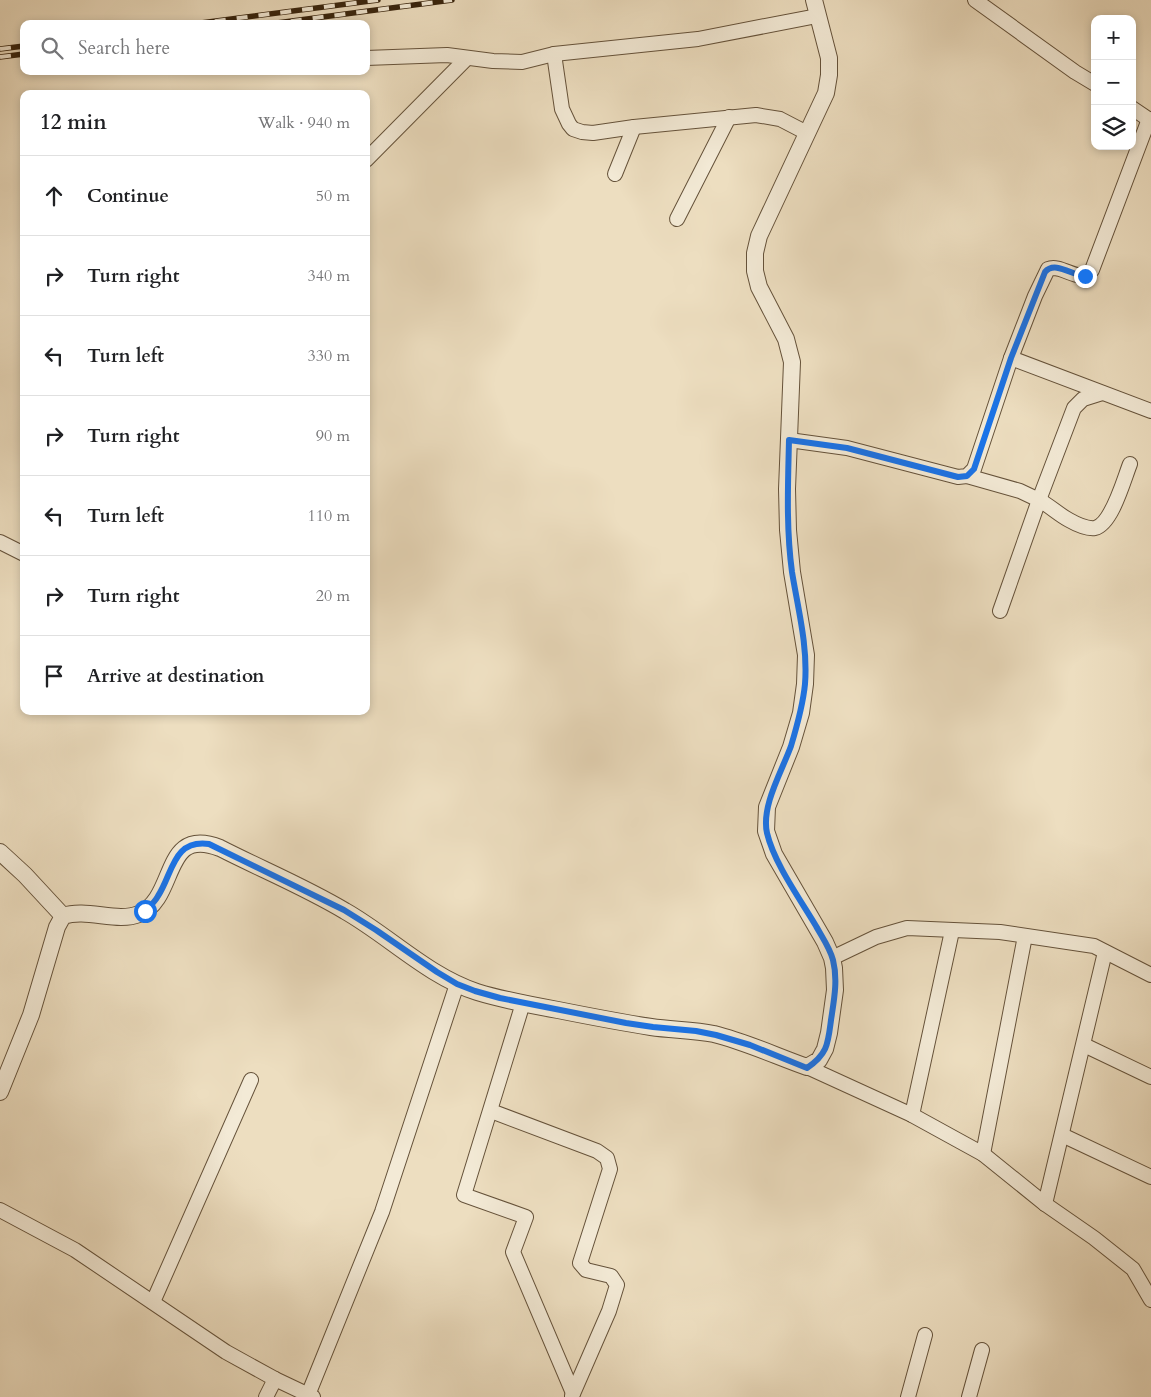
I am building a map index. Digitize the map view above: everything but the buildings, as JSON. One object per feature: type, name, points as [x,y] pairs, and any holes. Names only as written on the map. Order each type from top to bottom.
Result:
[{"type":"street","points":[[807,1068],[819,1060],[825,1049],[835,990],[832,958],[825,942],[774,854],[766,831],[767,807],[801,713],[806,655],[792,572],[788,530],[792,362],[786,339],[760,287],[755,271],[755,253],[759,236],[826,93],[829,58],[814,0]]},
{"type":"street","points":[[975,0],[1091,82]]},
{"type":"street","points":[[370,58],[448,55],[494,61],[522,62],[554,54],[698,39],[817,16]]},
{"type":"street","points":[[554,54],[562,109],[573,129],[582,132],[593,133],[756,115],[780,119],[807,133]]},
{"type":"street","points":[[370,156],[467,58]]},
{"type":"street","points":[[967,476],[974,469],[1011,358],[1035,296],[1048,269],[1055,267],[1079,276],[1089,275],[1092,270],[1150,120],[1136,111]]},
{"type":"street","points":[[676,219],[729,117]]},
{"type":"street","points":[[615,174],[634,127]]},
{"type":"street","points":[[1011,358],[1151,411]]},
{"type":"street","points":[[1000,611],[1074,408],[1083,399],[1102,393]]},
{"type":"street","points":[[789,440],[847,448],[958,477],[967,476],[1020,491],[1039,500],[1068,520],[1085,527],[1094,528],[1109,518],[1130,464]]},
{"type":"street","points":[[0,542],[20,552]]},
{"type":"street","points":[[0,1092],[31,1015],[57,927],[63,916],[72,913],[137,915],[152,904],[159,895],[180,853],[187,846],[198,842],[209,844],[344,910],[423,963],[457,984],[475,991],[523,1003],[626,1023],[716,1035],[750,1045],[807,1068],[912,1115],[983,1154],[1046,1204],[1094,1238],[1133,1269],[1151,1300]]},
{"type":"street","points":[[0,852],[63,916]]},
{"type":"street","points":[[832,958],[876,937],[907,928],[1000,932],[1094,946],[1151,975]]},
{"type":"street","points":[[912,1115],[952,931]]},
{"type":"street","points":[[983,1154],[1025,936]]},
{"type":"street","points":[[1046,1204],[1105,952]]},
{"type":"street","points":[[0,1210],[68,1245],[226,1352],[310,1396],[382,1212],[457,984]]},
{"type":"street","points":[[523,1003],[464,1195],[526,1217],[514,1252],[573,1395]]},
{"type":"street","points":[[1084,1045],[1151,1077]]},
{"type":"street","points":[[153,1302],[251,1080]]},
{"type":"street","points":[[490,1111],[597,1151],[607,1158],[610,1169],[580,1263],[586,1270],[611,1276],[617,1284],[609,1311],[573,1395]]},
{"type":"street","points":[[1062,1135],[1151,1177]]},
{"type":"street","points":[[908,1397],[926,1335]]},
{"type":"street","points":[[969,1397],[982,1350]]},
{"type":"street","points":[[266,1397],[275,1379]]},
{"type":"railway","points":[[224,20],[378,0]]},
{"type":"railway","points":[[300,20],[452,0]]},
{"type":"railway","points":[[0,49],[20,46]]},
{"type":"railway","points":[[0,57],[20,54]]},
{"type":"route","points":[[145,911],[159,895],[180,853],[187,846],[198,842],[209,844],[344,910],[437,972],[457,984],[475,991],[500,998],[626,1023],[716,1035],[750,1045],[807,1068],[819,1060],[825,1049],[829,1033],[835,990],[832,958],[825,942],[774,854],[766,831],[767,807],[801,713],[805,684],[806,655],[792,572],[788,530],[789,440],[847,448],[958,477],[967,476],[974,469],[1011,358],[1045,272],[1051,267],[1055,267],[1079,276],[1085,276]]}]
